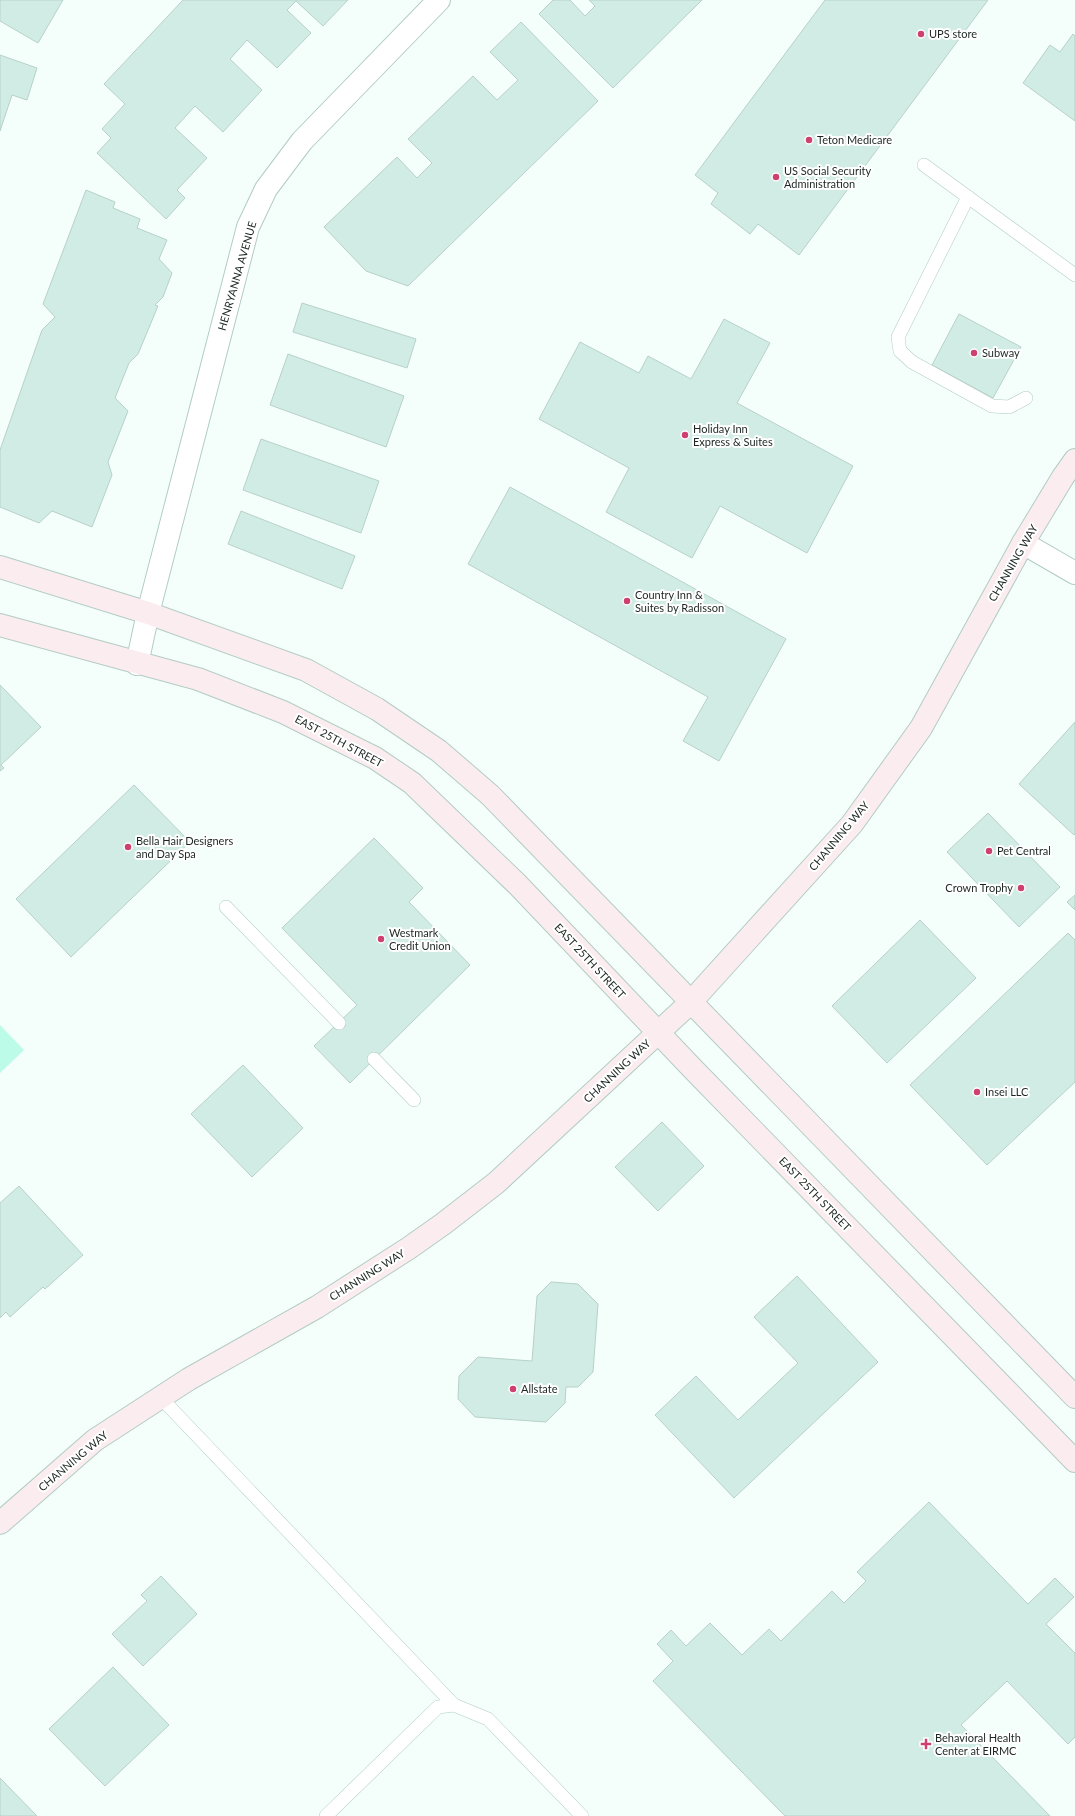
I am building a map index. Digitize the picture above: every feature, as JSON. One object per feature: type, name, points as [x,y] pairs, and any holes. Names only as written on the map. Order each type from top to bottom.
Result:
[{"type":"street","name":"HENRYANNA AVENUE","points":[[137,664],[148,613],[248,228],[266,189],[302,141],[439,0]]},
{"type":"street","name":"CHANNING WAY","points":[[0,1523],[94,1440],[189,1379],[317,1307],[409,1248],[443,1224],[496,1183],[690,1003],[859,815],[921,728],[1023,543],[1075,460]]},
{"type":"street","points":[[1023,543],[1075,573]]},
{"type":"street","points":[[0,567],[148,613],[306,670],[377,709],[439,751],[490,795],[690,1003],[1075,1396]]},
{"type":"street","name":"EAST 25TH STREET","points":[[0,625],[137,664],[198,679],[283,712],[375,758],[412,783],[518,885],[658,1032],[1075,1461]]},
{"type":"lane","points":[[924,165],[1075,275]]},
{"type":"lane","points":[[968,197],[898,336],[900,351],[912,362],[992,406],[1009,407],[1026,398]]},
{"type":"lane","points":[[226,907],[338,1023]]},
{"type":"lane","points":[[374,1059],[414,1100]]},
{"type":"lane","points":[[161,1398],[454,1705],[488,1719],[582,1816]]},
{"type":"lane","points":[[326,1816],[438,1707],[454,1705]]},
{"type":"green space","points":[[0,1025],[24,1050],[0,1073]]},
{"type":"building","points":[[0,0],[63,0],[38,43],[0,21]]},
{"type":"building","points":[[183,0],[348,0],[323,26],[296,1],[287,10],[311,33],[277,68],[247,40],[230,59],[262,90],[223,132],[195,106],[175,128],[207,158],[177,190],[185,198],[166,219],[97,153],[111,138],[102,129],[125,104],[104,84]]},
{"type":"building","points":[[553,0],[570,0],[585,16],[595,6],[589,0],[702,0],[613,88],[539,14]]},
{"type":"building","points":[[825,0],[988,0],[799,255],[758,224],[750,234],[711,204],[718,193],[695,175]]},
{"type":"building","points":[[521,22],[598,101],[408,286],[366,271],[324,227],[397,157],[417,178],[432,163],[408,139],[473,76],[497,100],[518,80],[490,52]]},
{"type":"building","points":[[1073,34],[1075,36],[1075,121],[1023,83],[1050,45],[1060,52]]},
{"type":"building","points":[[0,55],[37,68],[27,100],[12,95],[0,131]]},
{"type":"building","points":[[86,190],[115,202],[113,208],[140,219],[137,228],[167,240],[159,259],[172,273],[163,297],[155,305],[158,306],[138,354],[129,363],[115,398],[128,411],[108,462],[112,475],[92,527],[52,511],[39,523],[0,507],[0,450],[42,330],[55,317],[43,304]]},
{"type":"building","points":[[302,303],[416,339],[407,368],[293,332]]},
{"type":"building","points":[[959,314],[1021,347],[993,398],[932,365]]},
{"type":"building","points":[[724,319],[770,343],[737,403],[853,466],[807,553],[720,506],[692,558],[606,512],[629,468],[539,419],[580,342],[639,373],[648,356],[691,379]]},
{"type":"building","points":[[288,354],[404,396],[386,447],[270,405]]},
{"type":"building","points":[[261,439],[379,481],[361,533],[243,490]]},
{"type":"building","name":"Country Inn & Suites by Radisson","points":[[510,487],[786,639],[719,761],[683,741],[708,697],[468,564]]},
{"type":"building","points":[[241,511],[355,556],[342,589],[228,544]]},
{"type":"building","points":[[0,685],[41,727],[1,765],[4,768],[0,771]]},
{"type":"building","points":[[1075,722],[1075,834],[1074,835],[1019,784]]},
{"type":"building","points":[[134,785],[190,842],[71,957],[16,899]]},
{"type":"building","points":[[988,813],[1060,887],[1019,927],[947,852]]},
{"type":"building","points":[[374,838],[423,888],[409,902],[470,965],[350,1083],[314,1046],[357,1005],[282,928]]},
{"type":"building","points":[[1075,895],[1075,910],[1067,902]]},
{"type":"building","points":[[920,920],[976,978],[887,1063],[832,1006]]},
{"type":"building","points":[[1068,933],[1075,940],[1075,1082],[987,1165],[910,1085]]},
{"type":"building","points":[[243,1065],[303,1128],[252,1177],[191,1114]]},
{"type":"building","points":[[662,1122],[704,1166],[658,1211],[615,1167]]},
{"type":"building","points":[[19,1186],[83,1255],[45,1289],[43,1287],[10,1317],[6,1312],[0,1318],[0,1203]]},
{"type":"building","points":[[797,1276],[878,1362],[734,1498],[655,1415],[696,1376],[738,1420],[798,1363],[754,1317]]},
{"type":"building","points":[[551,1282],[578,1284],[598,1304],[593,1372],[578,1387],[566,1387],[565,1403],[546,1422],[475,1417],[458,1399],[459,1376],[478,1357],[532,1361],[537,1296]]},
{"type":"building","points":[[929,1502],[1028,1604],[1055,1578],[1074,1597],[1046,1624],[1075,1653],[1075,1737],[1068,1744],[1007,1681],[961,1725],[1050,1816],[785,1816],[653,1681],[673,1661],[657,1644],[671,1630],[686,1646],[710,1623],[742,1655],[769,1629],[781,1641],[832,1591],[844,1603],[866,1581],[857,1572]]},
{"type":"building","points":[[161,1576],[197,1614],[143,1666],[112,1634],[147,1601],[141,1595]]},
{"type":"building","points":[[113,1667],[169,1725],[105,1786],[49,1729]]},
{"type":"building","points":[[0,1778],[37,1816],[0,1816]]},
{"type":"place","name":"UPS store","points":[[921,34]]},
{"type":"place","name":"Teton Medicare","points":[[809,140]]},
{"type":"place","name":"US Social Security Administration","points":[[776,177]]},
{"type":"place","name":"Subway","points":[[974,353]]},
{"type":"place","name":"Holiday Inn Express & Suites","points":[[685,435]]},
{"type":"place","name":"Country Inn & Suites by Radisson","points":[[627,601]]},
{"type":"place","name":"Bella Hair Designers and Day Spa","points":[[128,847]]},
{"type":"place","name":"Pet Central","points":[[989,851]]},
{"type":"place","name":"Crown Trophy","points":[[1021,888]]},
{"type":"place","name":"Westmark Credit Union","points":[[381,939]]},
{"type":"place","name":"Insei LLC","points":[[977,1092]]},
{"type":"place","name":"Allstate","points":[[513,1389]]},
{"type":"place","name":"Behavioral Health Center at EIRMC","points":[[926,1744]]}]
